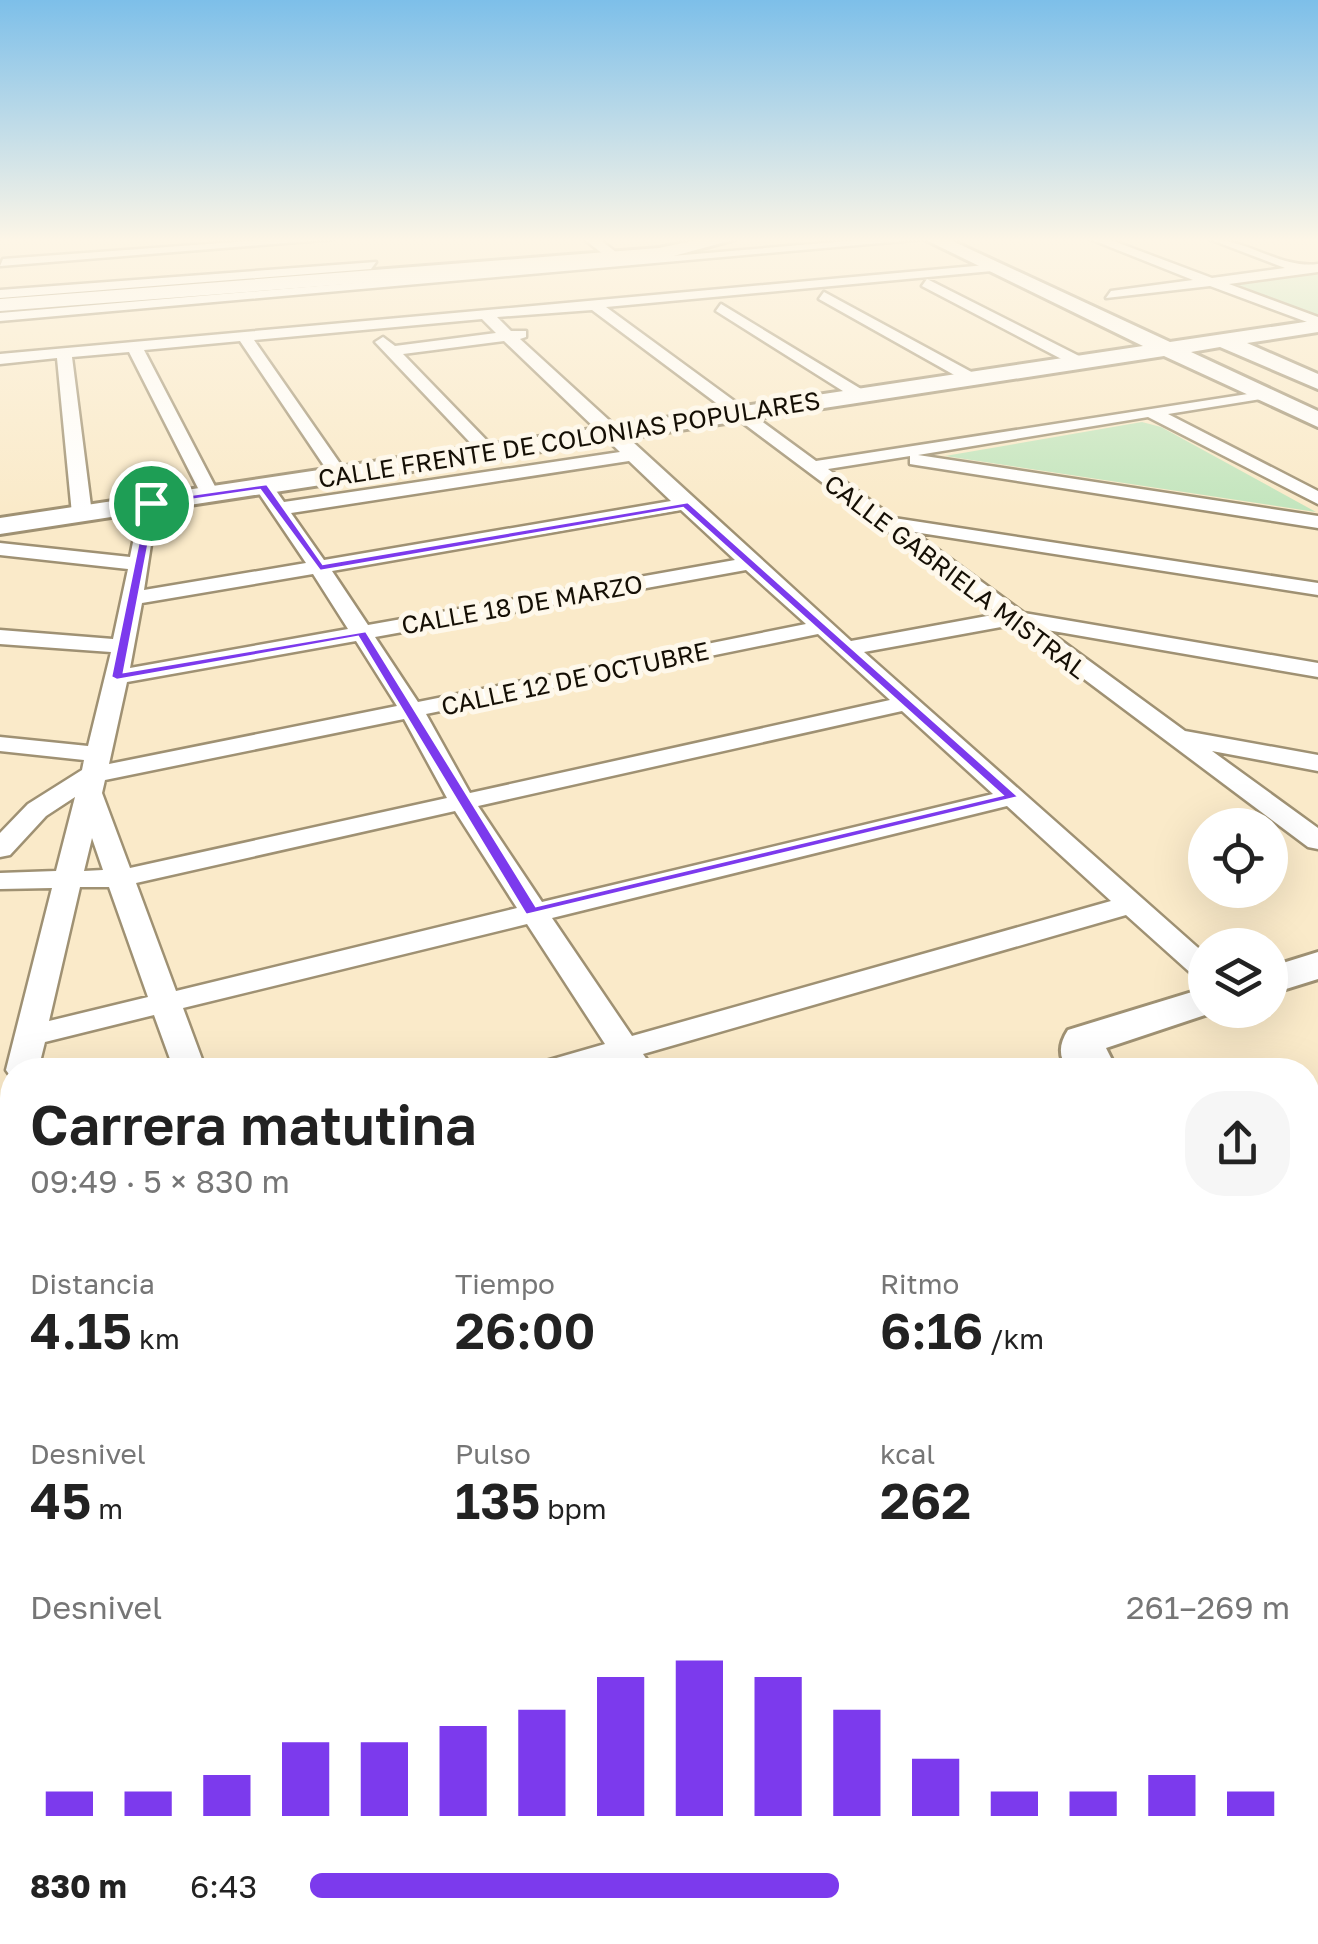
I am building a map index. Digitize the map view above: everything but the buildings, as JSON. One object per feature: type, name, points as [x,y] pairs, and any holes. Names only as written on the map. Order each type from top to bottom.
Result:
[{"type":"main road","points":[[1115,330],[1318,420]]},
{"type":"main road","points":[[1196,330],[1318,382]]},
{"type":"main road","points":[[1229,343],[1291,330]]},
{"type":"main road","points":[[1229,343],[1318,336]]},
{"type":"main road","name":"CALLE FRENTE DE COLONIAS POPULARES","points":[[0,526],[971,378],[1229,343]]},
{"type":"main road","points":[[1288,974],[1318,965]]},
{"type":"main road","points":[[1088,1058],[1084,1040],[1188,1006]]},
{"type":"street","points":[[0,359],[338,330]]},
{"type":"street","points":[[371,330],[488,451]]},
{"type":"street","points":[[501,330],[844,649],[1188,955]]},
{"type":"street","name":"CALLE GABRIELA MISTRAL","points":[[620,330],[740,413],[1169,735],[1318,841]]},
{"type":"street","points":[[756,330],[860,395]]},
{"type":"street","points":[[884,330],[971,378]]},
{"type":"street","points":[[1017,330],[1080,362]]},
{"type":"street","points":[[392,351],[543,331]]},
{"type":"street","points":[[245,338],[339,475]]},
{"type":"street","points":[[135,348],[210,494]]},
{"type":"street","points":[[64,354],[82,514]]},
{"type":"street","points":[[810,467],[1262,394]]},
{"type":"street","points":[[1149,411],[1318,498]]},
{"type":"street","points":[[279,510],[634,454]]},
{"type":"street","points":[[886,456],[1318,522]]},
{"type":"street","points":[[263,486],[362,633],[412,711],[463,804],[630,1058]]},
{"type":"street","points":[[19,1054],[117,677],[120,646],[151,503]]},
{"type":"street","points":[[131,598],[685,504]]},
{"type":"street","points":[[882,522],[1318,589]]},
{"type":"street","points":[[0,548],[138,564]]},
{"type":"street","name":"CALLE 18 DE MARZO","points":[[117,677],[750,563]]},
{"type":"street","points":[[844,649],[1015,618],[1318,670]]},
{"type":"street","name":"CALLE 12 DE OCTUBRE","points":[[93,774],[822,627]]},
{"type":"street","points":[[0,637],[120,646]]},
{"type":"street","points":[[0,881],[121,878],[907,703]]},
{"type":"street","points":[[1169,735],[1318,762]]},
{"type":"street","points":[[0,744],[93,774]]},
{"type":"street","points":[[0,849],[36,810],[93,774]]},
{"type":"street","points":[[93,774],[121,878],[186,1058]]},
{"type":"street","points":[[19,1054],[168,1002],[1012,797]]},
{"type":"street","points":[[634,1058],[1132,904]]},
{"type":"green space","points":[[1142,422],[1161,427],[1316,512],[945,456]]},
{"type":"route","points":[[263,486],[320,568],[685,504],[1012,797],[532,912],[362,633],[117,677],[120,646],[151,503],[263,486]]}]
